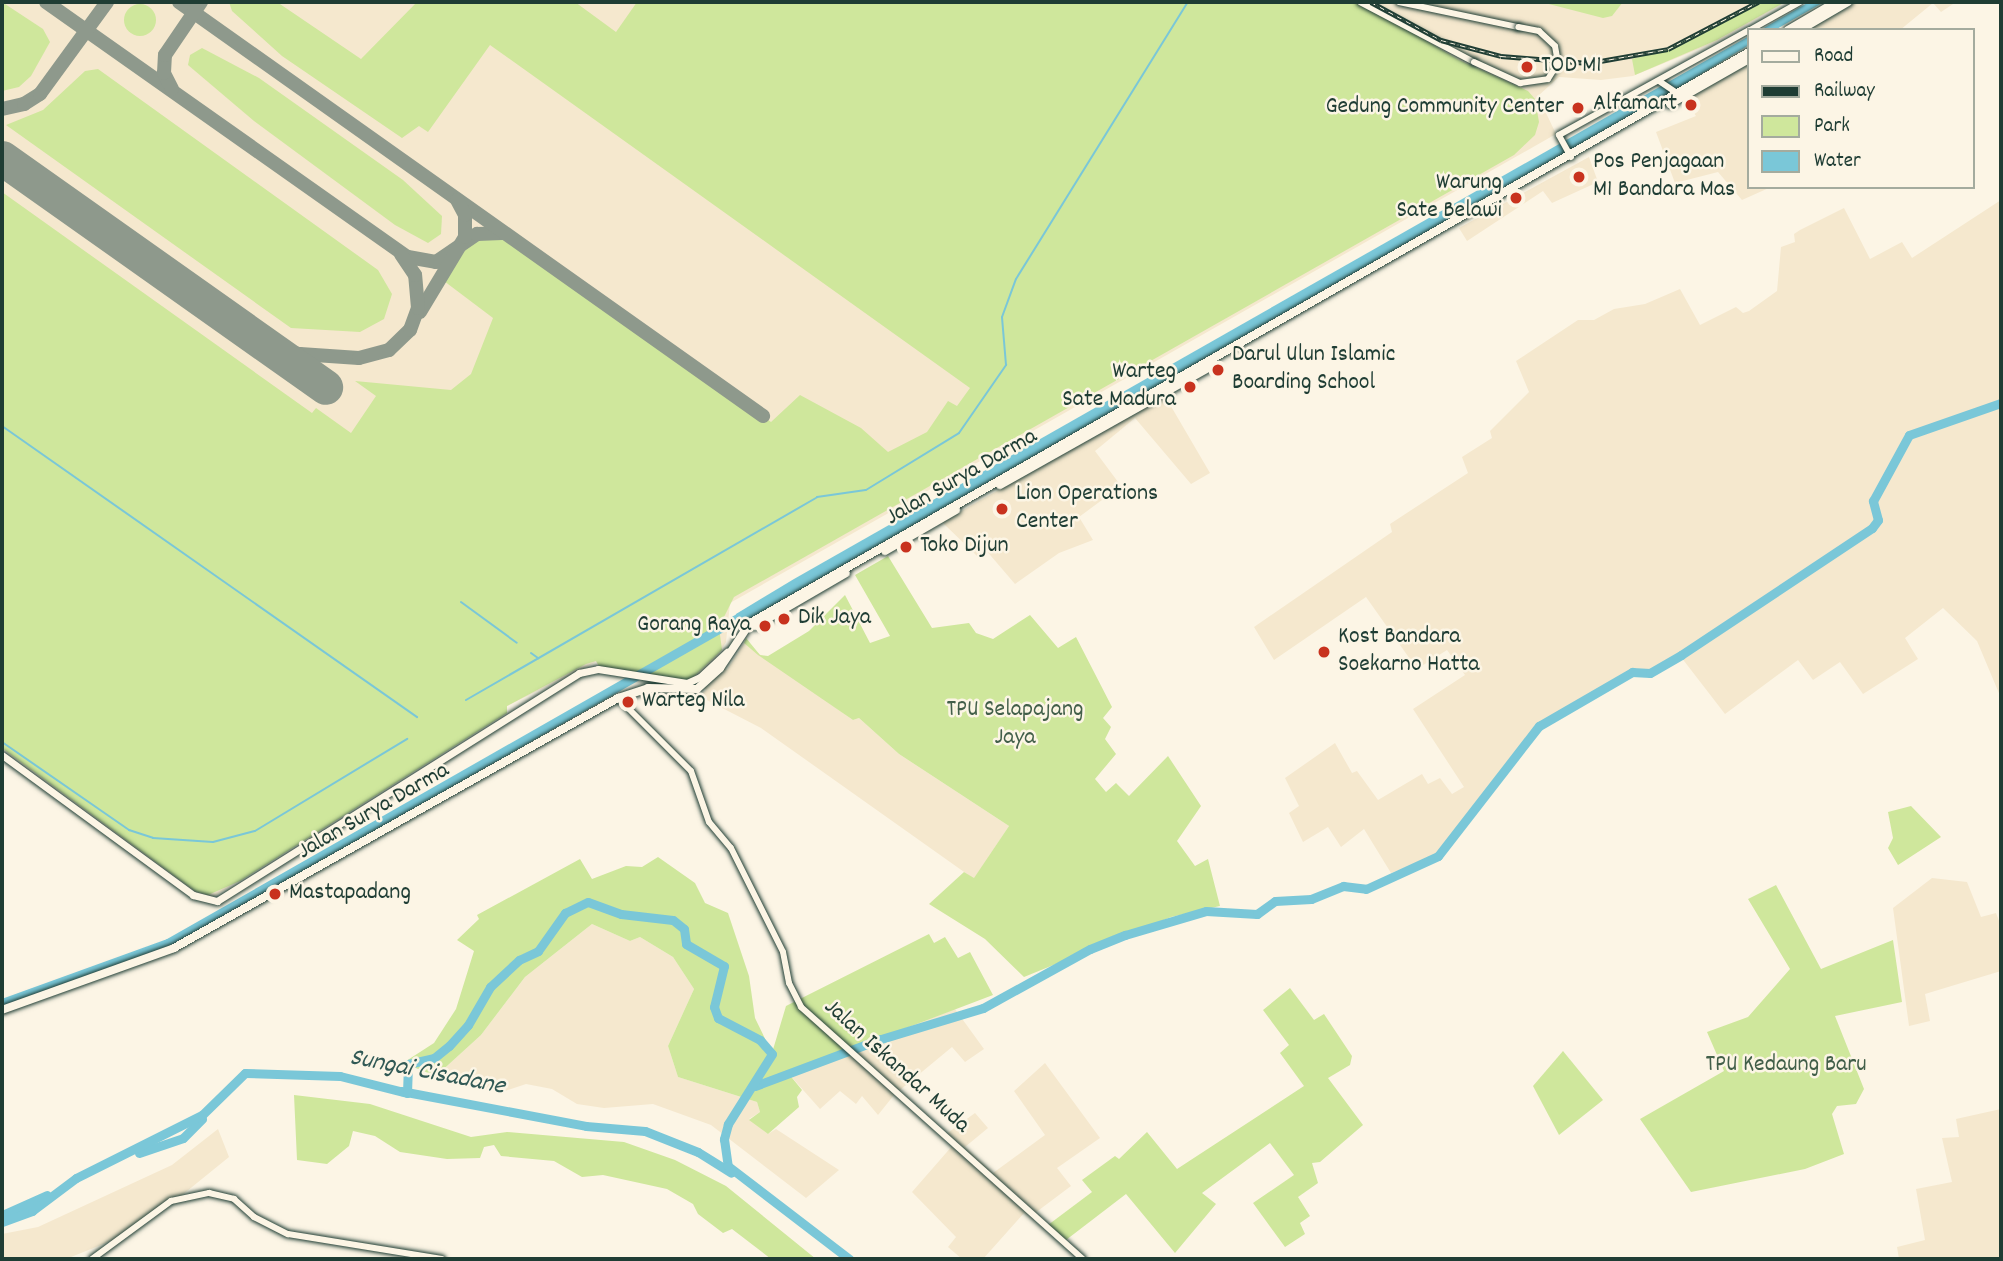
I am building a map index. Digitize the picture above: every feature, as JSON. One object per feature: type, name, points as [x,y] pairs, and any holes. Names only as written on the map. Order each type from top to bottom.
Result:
[{"type":"main road","points":[[1791,28],[1836,2]]},
{"type":"main road","points":[[1803,28],[1848,2]]},
{"type":"main road","name":"Jalan Surya Darma","points":[[2,1010],[174,948],[618,698],[648,688],[697,689],[720,668],[750,623],[1748,53]]},
{"type":"main road","name":"Jalan Surya Darma","points":[[745,631],[1748,60]]},
{"type":"main road","points":[[2,755],[193,895],[217,901],[579,673],[592,669],[694,681],[722,658],[745,631]]},
{"type":"street","points":[[1360,2],[1456,54],[1524,84],[1544,81],[1558,63],[1555,46],[1539,31],[1435,13],[1399,2]]},
{"type":"street","points":[[1754,28],[1800,2]]},
{"type":"street","points":[[1569,154],[1561,138],[1748,31]]},
{"type":"street","points":[[1661,82],[1676,92]]},
{"type":"street","name":"Jalan Iskandar Muda","points":[[618,698],[691,771],[709,822],[732,848],[783,952],[796,999],[852,1056],[1083,1259]]},
{"type":"street","points":[[92,1259],[171,1201],[209,1193],[234,1199],[254,1217],[288,1234],[442,1259]]},
{"type":"shaded area","points":[[2,2],[1786,2],[1718,41],[1633,76],[1601,80],[1559,77],[1538,96],[1556,134],[730,603],[726,642],[716,658],[727,670],[744,643],[853,720],[859,718],[899,754],[1009,826],[974,879],[761,728],[699,696],[706,690],[696,677],[599,666],[596,662],[507,706],[507,713],[213,897],[195,892],[2,749]]},
{"type":"shaded area","points":[[1853,2],[1956,2],[1941,12],[1933,3],[1902,28],[1808,28]]},
{"type":"shaded area","points":[[1748,62],[1748,189],[1767,189],[1742,200],[1718,172],[1675,183],[1656,132],[1696,116],[1684,99]]},
{"type":"shaded area","points":[[1589,157],[1598,182],[1552,203],[1543,191],[1467,241],[1459,228]]},
{"type":"shaded area","points":[[2001,200],[2001,698],[1977,641],[1943,608],[1905,638],[1918,659],[1863,694],[1840,662],[1813,680],[1798,660],[1725,714],[1681,657],[1651,674],[1634,670],[1539,725],[1479,810],[1438,855],[1391,873],[1364,829],[1341,847],[1328,827],[1303,842],[1289,813],[1299,806],[1285,778],[1335,743],[1352,773],[1357,771],[1378,800],[1422,774],[1428,784],[1440,778],[1452,794],[1464,787],[1413,709],[1465,675],[1447,650],[1417,669],[1366,597],[1274,660],[1254,627],[1392,532],[1390,524],[1468,473],[1462,457],[1492,438],[1490,431],[1529,392],[1516,361],[1578,320],[1594,320],[1614,309],[1645,304],[1680,289],[1700,325],[1736,307],[1743,313],[1749,311],[1777,291],[1781,247],[1795,242],[1794,234],[1800,230],[1844,208],[1870,259],[1902,242],[1912,258]]},
{"type":"shaded area","points":[[1165,396],[1210,473],[1191,484],[1135,418],[1095,451],[1121,486],[1079,517],[1093,540],[1059,553],[1015,584],[985,549],[977,556],[942,522]]},
{"type":"shaded area","points":[[1932,878],[1967,882],[1981,917],[1996,913],[2001,926],[2001,971],[1925,994],[1930,1021],[1909,1026],[1893,908]]},
{"type":"shaded area","points":[[592,924],[630,941],[640,937],[673,957],[694,989],[668,1046],[678,1077],[757,1102],[760,1112],[749,1119],[768,1134],[776,1129],[839,1170],[806,1198],[711,1125],[653,1104],[604,1108],[577,1104],[552,1089],[526,1084],[499,1093],[436,1076],[481,1035],[525,977]]},
{"type":"shaded area","points":[[955,1009],[984,1049],[965,1062],[952,1047],[894,1095],[878,1115],[862,1096],[856,1104],[840,1091],[820,1109],[788,1073]]},
{"type":"shaded area","points":[[1045,1063],[1100,1138],[1057,1168],[1071,1186],[1031,1216],[1024,1213],[983,1259],[962,1259],[948,1247],[956,1237],[912,1192],[953,1145],[942,1137],[975,1113],[988,1128],[965,1147],[993,1173],[1045,1135],[1014,1091]]},
{"type":"shaded area","points":[[2001,1109],[2001,1259],[1899,1259],[1897,1247],[1925,1240],[1916,1189],[1952,1182],[1942,1138],[1959,1137],[1956,1119]]},
{"type":"shaded area","points":[[218,1129],[229,1157],[176,1200],[116,1239],[66,1259],[2,1259],[2,1234],[38,1227],[172,1165]]},
{"type":"green space","points":[[2,2],[43,29],[50,42],[31,76],[19,87],[2,91]]},
{"type":"green space","points":[[229,2],[277,2],[361,59],[417,2],[575,2],[616,32],[637,2],[1360,2],[1459,60],[1528,91],[1535,99],[1539,122],[1535,135],[1514,155],[734,597],[719,627],[722,650],[688,682],[599,666],[596,661],[586,664],[507,706],[507,713],[240,881],[208,895],[195,891],[2,748],[2,192],[312,413],[316,408],[351,433],[376,396],[355,381],[451,390],[471,374],[493,318],[440,278],[461,245],[488,231],[510,237],[771,422],[800,395],[861,428],[888,452],[927,432],[948,401],[957,406],[970,388],[490,45],[428,132],[419,126],[402,138],[282,56],[232,11]]},
{"type":"green space","points":[[1541,2],[1623,2],[1612,16],[1603,18]]},
{"type":"green space","points":[[1760,2],[1785,2],[1717,40],[1635,75],[1632,59],[1668,49]]},
{"type":"green space","points":[[140,4],[151,9],[156,20],[151,31],[140,36],[129,31],[124,20],[129,9]]},
{"type":"green space","points":[[202,48],[259,78],[403,180],[442,216],[441,234],[428,243],[395,225],[254,121],[188,65],[190,55]]},
{"type":"green space","points":[[98,69],[378,270],[392,294],[384,319],[360,332],[291,328],[6,125],[43,110],[85,71]]},
{"type":"green space","name":"TPU Selapajang Jaya","points":[[888,556],[932,628],[969,623],[976,633],[993,639],[1030,615],[1058,648],[1076,637],[1112,707],[1103,718],[1111,727],[1105,739],[1116,754],[1095,779],[1106,792],[1116,783],[1129,796],[1168,756],[1201,806],[1177,841],[1195,866],[1208,859],[1220,906],[1171,917],[1024,977],[985,939],[929,904],[964,872],[974,878],[1009,826],[899,754],[859,718],[853,720],[758,655],[744,643],[746,638],[760,655],[768,656],[809,631],[845,595],[870,643],[890,636],[855,575]]},
{"type":"green space","points":[[1911,806],[1941,837],[1898,865],[1888,848],[1893,838],[1888,812]]},
{"type":"green space","points":[[658,857],[695,883],[705,903],[728,913],[749,976],[755,1018],[772,1053],[786,1006],[929,934],[934,943],[945,937],[958,958],[970,952],[993,995],[788,1073],[802,1090],[797,1097],[799,1107],[768,1134],[749,1120],[760,1112],[757,1102],[678,1077],[668,1046],[694,989],[673,957],[640,937],[630,941],[592,924],[525,977],[481,1035],[436,1076],[403,1063],[434,1043],[456,1009],[474,951],[457,940],[479,919],[477,915],[580,859],[592,879],[626,866],[642,867]]},
{"type":"green space","name":"TPU Kedaung Baru","points":[[1776,885],[1821,969],[1893,940],[1902,1002],[1835,1016],[1864,1089],[1856,1104],[1837,1106],[1832,1114],[1844,1154],[1805,1169],[1691,1192],[1640,1119],[1724,1071],[1707,1032],[1748,1017],[1790,969],[1748,899]]},
{"type":"green space","points":[[1290,988],[1314,1020],[1324,1014],[1352,1056],[1350,1065],[1328,1078],[1363,1125],[1320,1162],[1312,1163],[1318,1183],[1298,1197],[1310,1216],[1300,1223],[1305,1234],[1285,1247],[1253,1203],[1294,1175],[1270,1143],[1202,1193],[1216,1204],[1175,1253],[1126,1194],[1066,1240],[1048,1225],[1092,1192],[1082,1180],[1115,1156],[1119,1159],[1147,1132],[1177,1169],[1304,1086],[1280,1053],[1289,1045],[1263,1010]]},
{"type":"green space","points":[[1563,1051],[1603,1100],[1559,1135],[1533,1086]]},
{"type":"green space","points":[[294,1095],[370,1104],[471,1137],[507,1132],[624,1142],[675,1160],[726,1186],[816,1259],[771,1259],[732,1229],[723,1233],[698,1214],[693,1204],[667,1189],[603,1175],[582,1177],[554,1161],[501,1156],[494,1145],[484,1147],[480,1158],[447,1159],[400,1152],[375,1136],[353,1131],[349,1146],[327,1164],[297,1160]]},
{"type":"water","points":[[1809,2],[1824,2],[1778,28],[1764,28]]},
{"type":"water","points":[[1748,37],[1748,46],[1652,104],[739,625],[735,621],[736,614]]},
{"type":"waterway","points":[[466,700],[817,497],[866,490],[959,433],[1006,365],[1002,317],[1016,279],[1188,2]]},
{"type":"waterway","points":[[755,1086],[881,1039],[983,1008],[1090,949],[1125,935],[1206,911],[1257,914],[1275,901],[1311,899],[1343,886],[1366,889],[1438,856],[1539,726],[1632,672],[1650,673],[1681,655],[1872,528],[1878,520],[1873,501],[1909,435],[2001,403]]},
{"type":"waterway","points":[[2,426],[417,717]]},
{"type":"waterway","points":[[461,602],[517,643]]},
{"type":"waterway","points":[[2,1003],[168,943],[743,615]]},
{"type":"waterway","points":[[531,653],[538,658]]},
{"type":"waterway","points":[[2,742],[129,830],[153,838],[213,842],[255,831],[407,739]]},
{"type":"waterway","points":[[2,1222],[32,1211],[76,1178],[202,1115],[245,1073],[340,1076],[407,1093],[408,1064],[434,1058],[449,1046],[468,1025],[490,987],[519,960],[538,951],[565,913],[588,902],[621,914],[673,920],[684,929],[686,944],[724,966],[714,1007],[718,1018],[760,1040],[772,1054],[728,1124],[724,1139],[728,1166],[849,1259]]},
{"type":"waterway","name":"Sungai Cisadane","points":[[401,1091],[586,1126],[645,1131],[698,1152],[731,1173]]},
{"type":"waterway","name":"Sungai Cisadane","points":[[139,1153],[183,1138],[202,1119]]},
{"type":"waterway","name":"Sungai Cisadane","points":[[2,1215],[47,1195]]},
{"type":"taxiway","points":[[46,2],[408,257],[436,262],[477,234],[502,233]]},
{"type":"taxiway","points":[[2,109],[24,104],[40,94],[107,2]]},
{"type":"taxiway","points":[[179,2],[763,416]]},
{"type":"taxiway","points":[[172,89],[164,73],[165,55],[201,2]]},
{"type":"taxiway","points":[[420,312],[465,237],[465,215],[457,200]]},
{"type":"taxiway","points":[[247,331],[273,348],[300,354],[359,358],[389,350],[410,330],[418,308],[415,275],[401,254]]},
{"type":"runway","points":[[2,158],[325,387]]},
{"type":"railway","points":[[1371,2],[1441,40],[1501,56],[1589,63],[1668,49],[1758,2]]},
{"type":"place","name":"TOD M1","points":[[1527,67]]},
{"type":"place","name":"Alfamart","points":[[1691,105]]},
{"type":"place","name":"Gedung Community Center","points":[[1578,108]]},
{"type":"place","name":"Pos Penjagaan M1 Bandara Mas","points":[[1579,177]]},
{"type":"place","name":"Warung Sate Belawi","points":[[1516,198]]},
{"type":"place","name":"Darul Ulun Islamic Boarding School","points":[[1218,370]]},
{"type":"place","name":"Warteg Sate Madura","points":[[1190,387]]},
{"type":"place","name":"Lion Operations Center","points":[[1002,509]]},
{"type":"place","name":"Toko Dijun","points":[[906,547]]},
{"type":"place","name":"Dik Jaya","points":[[784,619]]},
{"type":"place","name":"Gorang Raya","points":[[765,626]]},
{"type":"place","name":"Kost Bandara Soekarno Hatta","points":[[1324,652]]},
{"type":"place","name":"Warteg Nila","points":[[628,702]]},
{"type":"place","name":"Mastapadang","points":[[275,894]]}]
